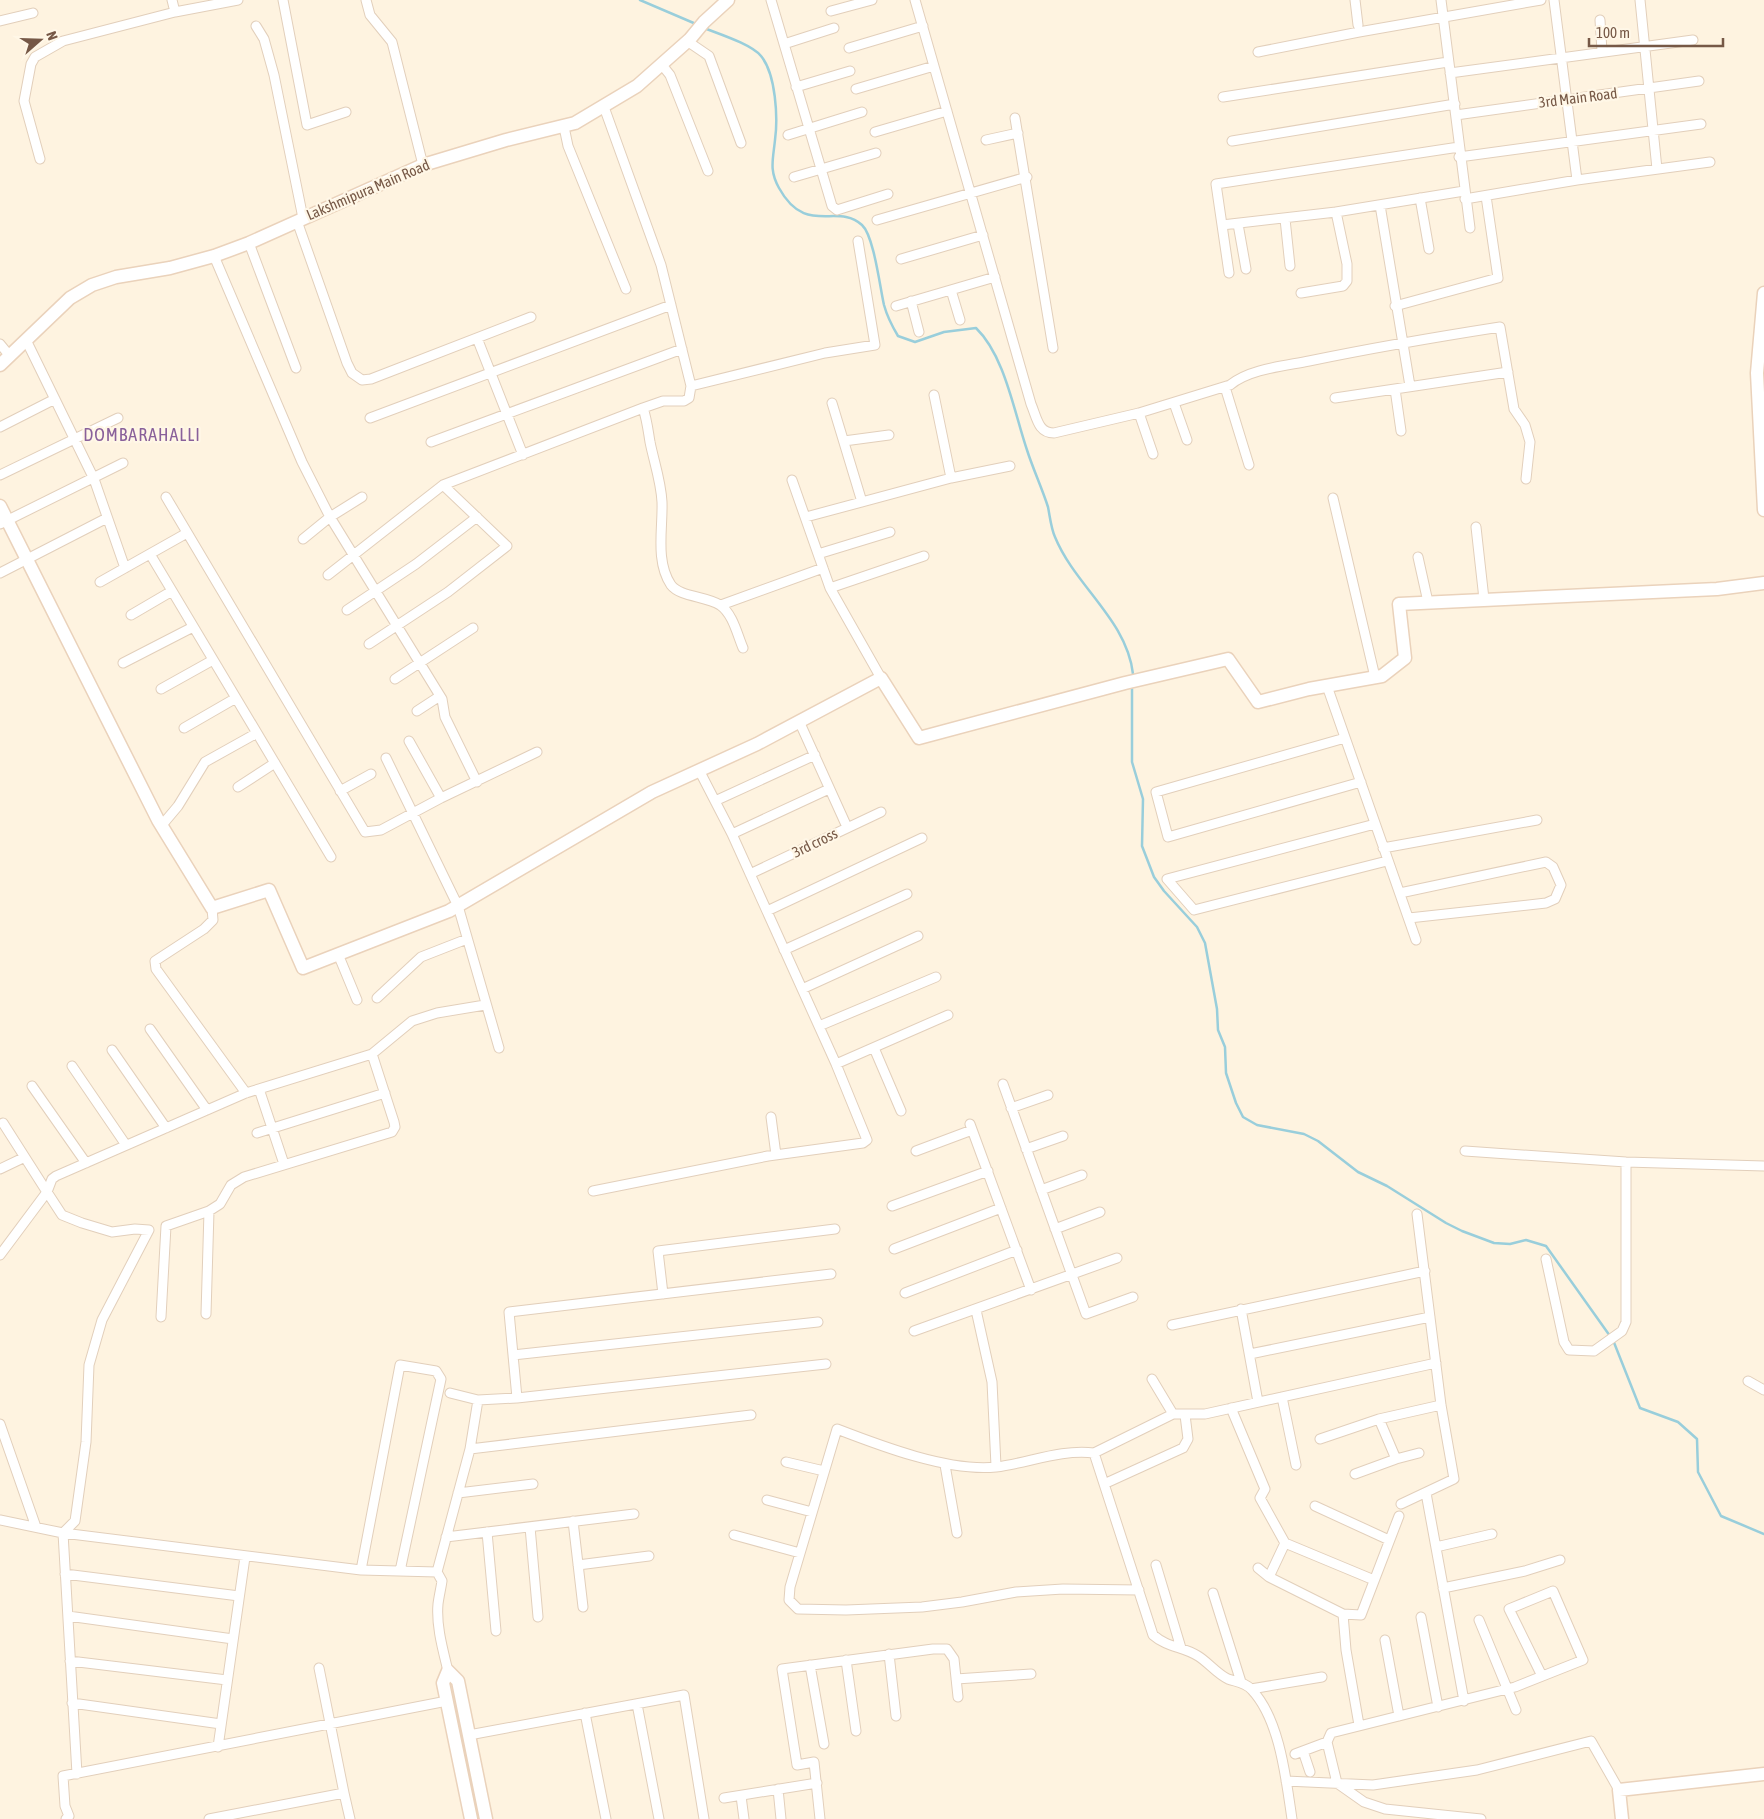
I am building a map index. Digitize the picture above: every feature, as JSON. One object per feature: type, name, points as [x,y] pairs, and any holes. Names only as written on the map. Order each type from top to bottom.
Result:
[{"type":"street","points":[[172,0],[175,12]]},
{"type":"street","points":[[40,159],[24,101],[31,64],[35,57],[63,41],[175,12],[233,0]]},
{"type":"street","points":[[283,0],[307,125],[346,112]]},
{"type":"street","points":[[366,0],[370,15],[392,42],[423,165]]},
{"type":"street","points":[[771,0],[832,206],[837,210],[888,194]]},
{"type":"street","points":[[830,11],[872,0]]},
{"type":"street","points":[[915,0],[1031,404],[1041,429],[1046,433],[1054,433],[1139,413],[1225,387],[1237,379],[1271,369],[1402,342],[1500,327],[1514,409],[1525,425],[1530,442],[1526,480]]},
{"type":"street","points":[[1355,0],[1358,25]]},
{"type":"street","points":[[1441,0],[1455,104],[1459,157],[1470,228]]},
{"type":"street","points":[[1258,52],[1443,16],[1541,0]]},
{"type":"street","points":[[1554,0],[1577,180]]},
{"type":"street","points":[[1640,0],[1657,169]]},
{"type":"street","name":"Lakshmipura Main Road","points":[[4,360],[70,298],[92,284],[170,268],[214,256],[249,243],[423,165],[506,140],[564,127],[604,107],[637,86],[662,65],[723,4]]},
{"type":"street","points":[[0,21],[33,13]]},
{"type":"street","points":[[1600,20],[1602,51]]},
{"type":"street","points":[[256,26],[264,39],[274,75],[300,220],[347,363],[352,373],[362,380],[371,379],[531,316]]},
{"type":"street","points":[[849,48],[923,26]]},
{"type":"street","points":[[784,44],[834,28]]},
{"type":"street","points":[[688,40],[709,56],[741,143]]},
{"type":"street","points":[[1450,73],[1644,45],[1693,40]]},
{"type":"street","points":[[1223,97],[1448,62]]},
{"type":"street","points":[[662,65],[670,75],[708,171]]},
{"type":"street","points":[[856,89],[934,66]]},
{"type":"street","points":[[796,87],[850,71]]},
{"type":"street","name":"3rd Main Road","points":[[1456,115],[1699,81]]},
{"type":"street","points":[[1232,141],[1455,104]]},
{"type":"street","points":[[328,575],[443,485],[643,408],[663,401],[684,401],[689,398],[691,386],[661,265],[604,107]]},
{"type":"street","points":[[874,132],[947,111]]},
{"type":"street","points":[[788,136],[862,112]]},
{"type":"street","points":[[1016,118],[1053,348]]},
{"type":"street","points":[[1459,157],[1572,140],[1654,132],[1701,124]]},
{"type":"street","points":[[564,127],[568,146],[626,289]]},
{"type":"street","points":[[986,140],[1018,133]]},
{"type":"street","points":[[1230,273],[1216,184],[1458,147]]},
{"type":"street","points":[[794,178],[876,153]]},
{"type":"street","points":[[1222,225],[1285,219],[1420,198],[1465,195],[1486,196],[1577,180],[1710,162]]},
{"type":"street","points":[[877,220],[1027,177]]},
{"type":"street","points":[[1395,306],[1498,278],[1486,196]]},
{"type":"street","points":[[1420,198],[1429,249]]},
{"type":"street","points":[[1380,205],[1395,306],[1410,386]]},
{"type":"street","points":[[1302,293],[1343,286],[1347,281],[1346,264],[1336,212]]},
{"type":"street","points":[[1285,219],[1290,266]]},
{"type":"street","points":[[1238,224],[1246,269]]},
{"type":"street","points":[[901,259],[983,236]]},
{"type":"street","points":[[691,386],[825,353],[875,345],[858,241]]},
{"type":"street","points":[[249,243],[296,368]]},
{"type":"street","points":[[214,256],[302,462],[330,517],[440,696],[445,717],[477,782]]},
{"type":"street","points":[[896,306],[995,277]]},
{"type":"street","points":[[951,290],[960,320]]},
{"type":"street","points":[[1764,294],[1757,373],[1764,510]]},
{"type":"street","points":[[911,301],[920,332]]},
{"type":"street","points":[[370,418],[671,305]]},
{"type":"street","points":[[477,338],[523,455]]},
{"type":"street","points":[[26,340],[94,479],[125,568]]},
{"type":"street","points":[[0,344],[4,360]]},
{"type":"street","points":[[431,442],[682,349]]},
{"type":"street","points":[[1335,398],[1508,372]]},
{"type":"street","points":[[1225,387],[1248,465]]},
{"type":"street","points":[[1395,388],[1401,431]]},
{"type":"street","points":[[934,395],[951,478]]},
{"type":"street","points":[[0,427],[55,399]]},
{"type":"street","points":[[832,403],[862,502]]},
{"type":"street","points":[[1174,403],[1187,440]]},
{"type":"street","points":[[643,408],[660,484],[662,502],[661,547],[664,567],[672,585],[681,593],[702,596],[721,605],[730,617],[743,648]]},
{"type":"street","points":[[1139,413],[1153,454]]},
{"type":"street","points":[[0,474],[118,418]]},
{"type":"street","points":[[844,441],[889,434]]},
{"type":"street","points":[[4,522],[123,463]]},
{"type":"street","points":[[806,517],[951,478],[1010,466]]},
{"type":"street","points":[[792,480],[830,588],[881,678],[919,738],[1125,683],[1228,659],[1258,702],[1382,676],[1405,658],[1400,604],[1680,591],[1764,583]]},
{"type":"street","points":[[369,644],[398,627],[448,592],[506,546],[443,485]]},
{"type":"street","points":[[303,539],[330,517],[362,497]]},
{"type":"street","points":[[166,498],[364,832],[381,830],[441,798],[537,752]]},
{"type":"street","points":[[1333,498],[1375,677]]},
{"type":"street","points":[[0,506],[4,522],[27,559],[162,825],[212,908],[213,920],[204,929],[155,962],[156,970],[246,1094]]},
{"type":"street","points":[[347,610],[416,564],[477,517]]},
{"type":"street","points":[[0,573],[108,518]]},
{"type":"street","points":[[1476,527],[1484,599]]},
{"type":"street","points":[[100,582],[187,532]]},
{"type":"street","points":[[818,554],[890,532]]},
{"type":"street","points":[[150,554],[331,857]]},
{"type":"street","points":[[830,588],[924,556]]},
{"type":"street","points":[[1418,557],[1428,602]]},
{"type":"street","points":[[721,605],[823,568]]},
{"type":"street","points":[[131,615],[172,591]]},
{"type":"street","points":[[123,663],[193,627]]},
{"type":"street","points":[[395,680],[473,628]]},
{"type":"street","points":[[161,689],[213,660]]},
{"type":"street","points":[[212,908],[268,890],[303,968],[458,906],[652,792],[757,744],[881,678]]},
{"type":"street","points":[[1327,686],[1416,940]]},
{"type":"street","points":[[417,711],[440,696]]},
{"type":"street","points":[[184,728],[236,698]]},
{"type":"street","points":[[799,721],[848,827]]},
{"type":"street","points":[[162,825],[178,806],[205,762],[257,733]]},
{"type":"street","points":[[1345,738],[1156,792],[1168,837],[1361,782]]},
{"type":"street","points":[[410,741],[441,798]]},
{"type":"street","points":[[715,800],[814,755]]},
{"type":"street","points":[[386,758],[414,812],[458,906],[485,1005],[499,1048]]},
{"type":"street","points":[[238,787],[275,763]]},
{"type":"street","points":[[593,1191],[776,1155],[863,1144],[867,1140],[836,1064],[767,911],[732,834],[699,770]]},
{"type":"street","points":[[340,791],[371,774]]},
{"type":"street","points":[[732,834],[829,789]]},
{"type":"street","name":"3rd cross","points":[[750,874],[881,812]]},
{"type":"street","points":[[1383,848],[1537,820]]},
{"type":"street","points":[[1375,824],[1167,879],[1194,910],[1387,861]]},
{"type":"street","points":[[767,911],[922,838]]},
{"type":"street","points":[[1400,893],[1546,862],[1554,867],[1559,876],[1560,892],[1555,900],[1546,903],[1408,918]]},
{"type":"street","points":[[784,950],[907,894]]},
{"type":"street","points":[[802,989],[918,936]]},
{"type":"street","points":[[377,998],[421,957],[467,939]]},
{"type":"street","points":[[338,954],[357,1000]]},
{"type":"street","points":[[819,1026],[936,977]]},
{"type":"street","points":[[0,1256],[47,1192],[52,1179],[246,1094],[372,1054],[412,1021],[437,1013],[485,1005]]},
{"type":"street","points":[[836,1064],[948,1015]]},
{"type":"street","points":[[150,1029],[207,1110]]},
{"type":"street","points":[[874,1048],[901,1111]]},
{"type":"street","points":[[112,1050],[166,1128]]},
{"type":"street","points":[[161,1317],[166,1226],[209,1211],[220,1204],[231,1185],[244,1176],[392,1132],[395,1127],[394,1122],[372,1054]]},
{"type":"street","points":[[72,1066],[126,1145]]},
{"type":"street","points":[[1003,1084],[1086,1314],[1133,1297]]},
{"type":"street","points":[[32,1086],[86,1163]]},
{"type":"street","points":[[259,1089],[284,1164]]},
{"type":"street","points":[[257,1133],[385,1093]]},
{"type":"street","points":[[1012,1108],[1048,1095]]},
{"type":"street","points":[[771,1117],[776,1155]]},
{"type":"street","points":[[3,1123],[23,1158],[62,1215],[112,1232],[135,1228],[149,1230],[102,1320],[89,1365],[86,1442],[75,1521],[63,1533],[76,1774]]},
{"type":"street","points":[[916,1151],[971,1127],[1031,1290]]},
{"type":"street","points":[[1026,1149],[1063,1136]]},
{"type":"street","points":[[1465,1152],[1626,1162],[1764,1166]]},
{"type":"street","points":[[0,1169],[23,1158]]},
{"type":"street","points":[[1546,1259],[1564,1342],[1569,1350],[1594,1351],[1622,1331],[1626,1322],[1626,1162]]},
{"type":"street","points":[[892,1206],[988,1171]]},
{"type":"street","points":[[1041,1190],[1082,1175]]},
{"type":"street","points":[[894,1249],[1001,1208]]},
{"type":"street","points":[[206,1314],[209,1211]]},
{"type":"street","points":[[1055,1228],[1100,1212]]},
{"type":"street","points":[[1401,1504],[1454,1479],[1441,1405],[1417,1214]]},
{"type":"street","points":[[663,1294],[658,1251],[835,1229]]},
{"type":"street","points":[[905,1292],[1017,1250]]},
{"type":"street","points":[[914,1331],[1117,1258]]},
{"type":"street","points":[[1172,1326],[1241,1309],[1425,1271]]},
{"type":"street","points":[[517,1398],[509,1312],[831,1274]]},
{"type":"street","points":[[1241,1309],[1258,1402]]},
{"type":"street","points":[[976,1310],[992,1382],[996,1466]]},
{"type":"street","points":[[1250,1354],[1430,1317]]},
{"type":"street","points":[[513,1355],[818,1322]]},
{"type":"street","points":[[1139,1590],[1063,1589],[1016,1592],[962,1602],[846,1610],[798,1609],[789,1600],[790,1587],[837,1429],[946,1465],[996,1466],[1055,1454],[1079,1451],[1094,1453],[1172,1414],[1185,1415],[1231,1408],[1436,1362]]},
{"type":"street","points":[[360,1570],[399,1368],[403,1364],[436,1371],[441,1379],[400,1571]]},
{"type":"street","points":[[450,1393],[478,1400],[517,1398],[826,1364]]},
{"type":"street","points":[[1152,1379],[1172,1414]]},
{"type":"street","points":[[1748,1381],[1764,1390]]},
{"type":"street","points":[[1282,1397],[1296,1465]]},
{"type":"street","points":[[478,1400],[470,1449],[437,1572],[442,1580],[438,1605],[442,1646],[448,1671],[458,1681],[486,1819]]},
{"type":"street","points":[[1320,1439],[1379,1418],[1441,1405]]},
{"type":"street","points":[[1231,1408],[1265,1489],[1260,1498],[1285,1543],[1374,1580]]},
{"type":"street","points":[[1104,1484],[1183,1448],[1188,1439],[1185,1415]]},
{"type":"street","points":[[470,1449],[751,1416]]},
{"type":"street","points":[[1379,1418],[1396,1459]]},
{"type":"street","points":[[0,1424],[36,1528]]},
{"type":"street","points":[[1094,1453],[1154,1635],[1164,1644],[1181,1648],[1197,1655],[1228,1679],[1241,1682],[1251,1689],[1264,1709],[1278,1743],[1292,1819]]},
{"type":"street","points":[[1355,1474],[1419,1453]]},
{"type":"street","points":[[786,1462],[824,1472]]},
{"type":"street","points":[[946,1465],[958,1533]]},
{"type":"street","points":[[458,1493],[533,1484]]},
{"type":"street","points":[[1426,1493],[1464,1701]]},
{"type":"street","points":[[767,1500],[812,1512]]},
{"type":"street","points":[[1315,1506],[1389,1540]]},
{"type":"street","points":[[446,1537],[634,1514]]},
{"type":"street","points":[[1258,1568],[1270,1577],[1343,1614],[1361,1615],[1399,1516]]},
{"type":"street","points":[[0,1520],[63,1533],[245,1557],[360,1570],[437,1572]]},
{"type":"street","points":[[573,1521],[583,1607]]},
{"type":"street","points":[[530,1527],[538,1617]]},
{"type":"street","points":[[487,1532],[496,1631]]},
{"type":"street","points":[[1436,1547],[1492,1534]]},
{"type":"street","points":[[734,1535],[800,1553]]},
{"type":"street","points":[[1270,1577],[1285,1543]]},
{"type":"street","points":[[578,1565],[649,1556]]},
{"type":"street","points":[[218,1747],[245,1557]]},
{"type":"street","points":[[1443,1588],[1525,1571],[1560,1560]]},
{"type":"street","points":[[1156,1565],[1181,1648]]},
{"type":"street","points":[[65,1574],[239,1596]]},
{"type":"street","points":[[1481,1819],[1385,1809],[1364,1802],[1337,1784],[1327,1742],[1331,1733],[1508,1689],[1542,1676],[1583,1660],[1553,1591],[1509,1609],[1542,1676]]},
{"type":"street","points":[[1213,1593],[1241,1682]]},
{"type":"street","points":[[1343,1614],[1346,1650],[1359,1725]]},
{"type":"street","points":[[68,1616],[233,1639]]},
{"type":"street","points":[[1421,1617],[1438,1707]]},
{"type":"street","points":[[1479,1620],[1516,1710]]},
{"type":"street","points":[[1385,1640],[1399,1716]]},
{"type":"street","points":[[820,1819],[814,1762],[797,1765],[782,1669],[933,1648],[947,1649],[954,1659],[958,1697]]},
{"type":"street","points":[[889,1654],[896,1716]]},
{"type":"street","points":[[846,1660],[856,1730]]},
{"type":"street","points":[[70,1661],[228,1680]]},
{"type":"street","points":[[810,1665],[824,1744]]},
{"type":"street","points":[[319,1668],[350,1819]]},
{"type":"street","points":[[448,1671],[444,1683],[471,1819]]},
{"type":"street","points":[[956,1678],[1030,1674]]},
{"type":"street","points":[[1251,1689],[1322,1677]]},
{"type":"street","points":[[469,1735],[684,1695],[704,1819]]},
{"type":"street","points":[[66,1819],[69,1816],[63,1776],[447,1701]]},
{"type":"street","points":[[72,1703],[221,1724]]},
{"type":"street","points":[[637,1704],[659,1819]]},
{"type":"street","points":[[585,1714],[606,1819]]},
{"type":"street","points":[[1286,1782],[1372,1785],[1477,1770],[1591,1741],[1619,1790],[1622,1819]]},
{"type":"street","points":[[1310,1772],[1299,1753],[1327,1742]]},
{"type":"street","points":[[1619,1790],[1764,1774]]},
{"type":"street","points":[[724,1798],[817,1783]]},
{"type":"street","points":[[778,1790],[781,1819]]},
{"type":"street","points":[[209,1819],[344,1793]]},
{"type":"street","points":[[741,1796],[744,1819]]},
{"type":"waterway","points":[[640,0],[696,24]]},
{"type":"waterway","points":[[704,28],[750,47],[761,56],[770,74],[775,97],[776,131],[772,165],[776,182],[789,203],[800,211],[811,215],[842,216],[862,225],[870,240],[885,309],[898,336],[915,342],[944,332],[976,328],[986,340],[1008,385],[1027,450],[1048,507],[1055,537],[1064,555],[1121,637],[1129,655],[1133,674]]},
{"type":"waterway","points":[[1132,689],[1132,762],[1143,799],[1142,846],[1154,877],[1164,891],[1197,927],[1205,943],[1217,1009],[1218,1030],[1225,1047],[1226,1073],[1243,1117],[1257,1125],[1304,1134],[1318,1141],[1358,1172],[1387,1186],[1462,1231],[1494,1243],[1510,1244],[1526,1240],[1546,1246],[1610,1336]]},
{"type":"waterway","points":[[1613,1340],[1640,1408],[1678,1422],[1697,1439],[1698,1472],[1721,1516],[1764,1534]]},
{"type":"district","name":"DOMBARAHALLI","points":[[142,435]]}]
